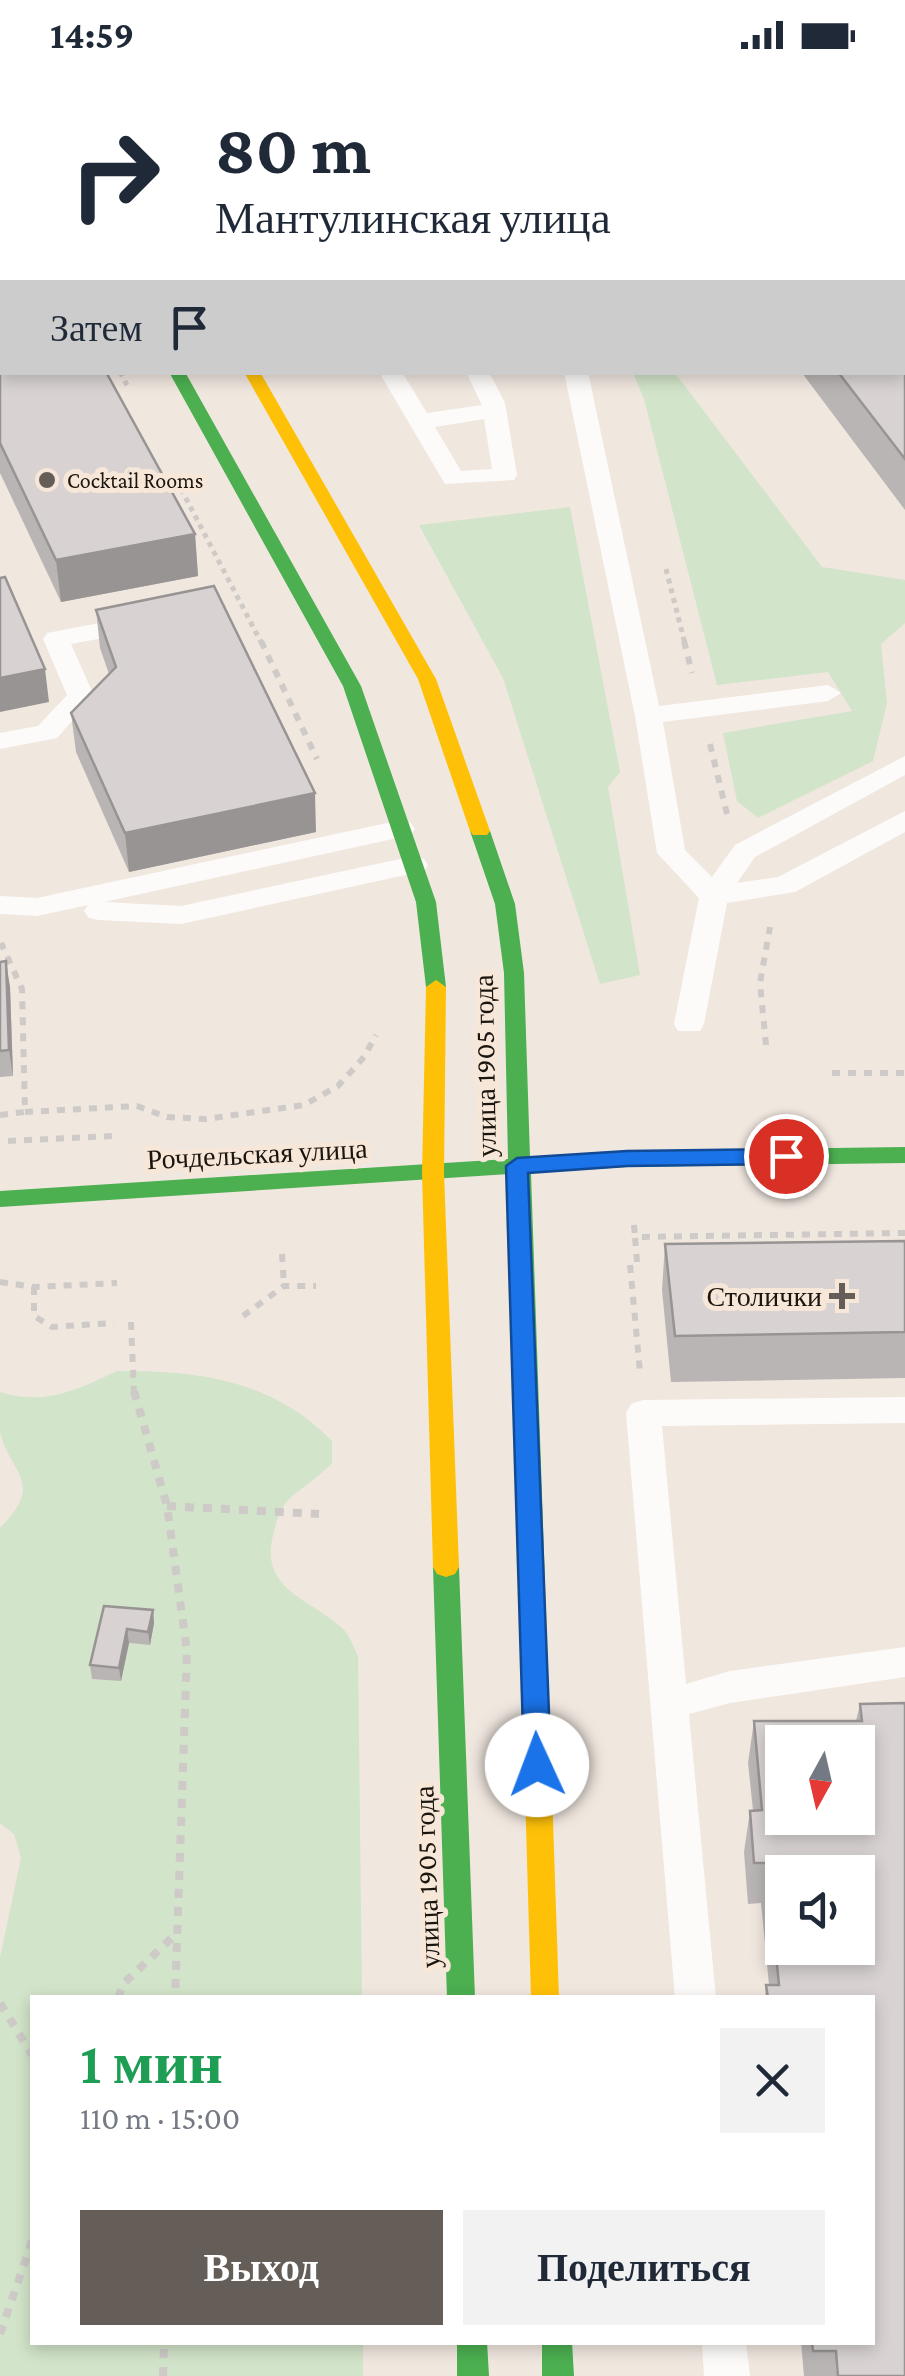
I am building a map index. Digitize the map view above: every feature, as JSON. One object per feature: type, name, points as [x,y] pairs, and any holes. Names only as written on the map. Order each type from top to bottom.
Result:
[{"type":"main road","name":"улица 1905 года","points":[[179,375],[352,686],[426,902],[436,984],[432,1173],[461,1995]]},
{"type":"main road","name":"улица 1905 года","points":[[254,375],[427,679],[506,904],[514,973],[545,1995]]},
{"type":"main road","name":"Рочдельская улица","points":[[0,1199],[627,1158],[905,1155]]},
{"type":"main road","points":[[472,2345],[473,2376]]},
{"type":"main road","points":[[557,2345],[558,2376]]},
{"type":"lane","points":[[392,375],[454,479],[505,474],[494,410],[478,375]]},
{"type":"lane","points":[[577,375],[648,716],[670,853],[714,896]]},
{"type":"lane","points":[[418,422],[494,410]]},
{"type":"lane","points":[[0,741],[47,732],[82,696],[56,640],[164,618]]},
{"type":"lane","points":[[648,716],[828,693]]},
{"type":"lane","points":[[689,1024],[714,896],[745,851],[905,764]]},
{"type":"lane","points":[[714,896],[785,885],[905,820]]},
{"type":"lane","points":[[37,907],[407,847]]},
{"type":"lane","points":[[0,905],[182,915],[407,847]]},
{"type":"lane","points":[[696,1995],[643,1413],[905,1410]]},
{"type":"lane","points":[[671,1704],[730,1687],[905,1662]]},
{"type":"lane","points":[[724,2345],[727,2376]]},
{"type":"path","points":[[0,941],[22,989],[25,1112],[0,1115]]},
{"type":"path","points":[[760,983],[766,1045]]},
{"type":"path","points":[[364,1057],[380,1056]]},
{"type":"path","points":[[832,1073],[905,1073]]},
{"type":"path","points":[[270,1111],[271,1122]]},
{"type":"path","points":[[8,1141],[112,1136]]},
{"type":"path","points":[[634,1225],[643,1413]]},
{"type":"path","points":[[635,1237],[905,1232]]},
{"type":"path","points":[[282,1254],[284,1286]]},
{"type":"path","points":[[0,1282],[34,1287],[118,1283]]},
{"type":"path","points":[[244,1316],[284,1286],[316,1286]]},
{"type":"path","points":[[34,1287],[34,1316],[52,1327],[114,1324]]},
{"type":"path","points":[[131,1322],[134,1402],[167,1506],[187,1650],[176,1995]]},
{"type":"path","points":[[167,1506],[318,1514]]},
{"type":"path","points":[[119,1995],[124,1983],[178,1932]]},
{"type":"path","points":[[0,2004],[30,2053]]},
{"type":"path","points":[[0,2334],[30,2248]]},
{"type":"path","points":[[162,2376],[164,2345]]},
{"type":"green space","points":[[634,375],[677,375],[822,567],[905,580],[905,623],[881,644],[887,703],[873,761],[758,818],[737,801],[723,733],[852,711],[828,672],[717,685],[644,399]]},
{"type":"green space","points":[[570,507],[620,772],[608,787],[640,975],[600,984],[503,678],[419,525]]},
{"type":"green space","points":[[117,1371],[205,1377],[259,1392],[285,1404],[332,1441],[332,1463],[290,1498],[280,1512],[271,1558],[282,1583],[343,1629],[358,1656],[362,1995],[30,1995],[30,2345],[363,2345],[363,2376],[0,2376],[0,1958],[21,1858],[14,1834],[0,1823],[0,1528],[21,1500],[23,1489],[0,1433],[0,1392],[46,1397],[74,1390]]},
{"type":"building","points":[[0,375],[108,375],[195,534],[56,560],[0,443]]},
{"type":"building","points":[[840,375],[905,375],[905,459]]},
{"type":"building","points":[[5,577],[45,669],[0,678],[0,578]]},
{"type":"building","points":[[214,586],[315,793],[125,833],[71,713],[116,667],[96,610]]},
{"type":"building","points":[[6,961],[9,1050],[0,1051],[0,962]]},
{"type":"building","points":[[905,1241],[905,1332],[675,1336],[665,1244]]},
{"type":"building","points":[[104,1606],[153,1610],[148,1632],[127,1629],[119,1668],[90,1665]]},
{"type":"building","points":[[905,1703],[905,2376],[838,2376],[836,2351],[813,2351],[812,2345],[875,2345],[875,1995],[768,1995],[766,1985],[779,1985],[777,1965],[875,1965],[875,1855],[765,1855],[765,1863],[754,1863],[750,1811],[762,1810],[754,1721],[862,1721],[860,1704]]},
{"type":"traffic: fast","points":[[179,375],[352,686],[426,902],[436,987]]},
{"type":"traffic: fast","points":[[480,831],[505,904],[514,973],[532,1584]]},
{"type":"traffic: fast","points":[[0,1199],[627,1159],[905,1155]]},
{"type":"traffic: fast","points":[[446,1567],[461,1995]]},
{"type":"traffic: fast","points":[[472,2345],[473,2376]]},
{"type":"traffic: fast","points":[[557,2345],[558,2376]]},
{"type":"traffic: slow","points":[[254,375],[427,679],[480,831]]},
{"type":"traffic: slow","points":[[436,987],[433,1173],[446,1567]]},
{"type":"traffic: slow","points":[[532,1584],[545,1995]]},
{"type":"place","name":"Cocktail Rooms","points":[[47,480]]},
{"type":"place","name":"Столички","points":[[842,1296]]},
{"type":"route","points":[[537,1765],[517,1166],[627,1158],[786,1156]]}]
